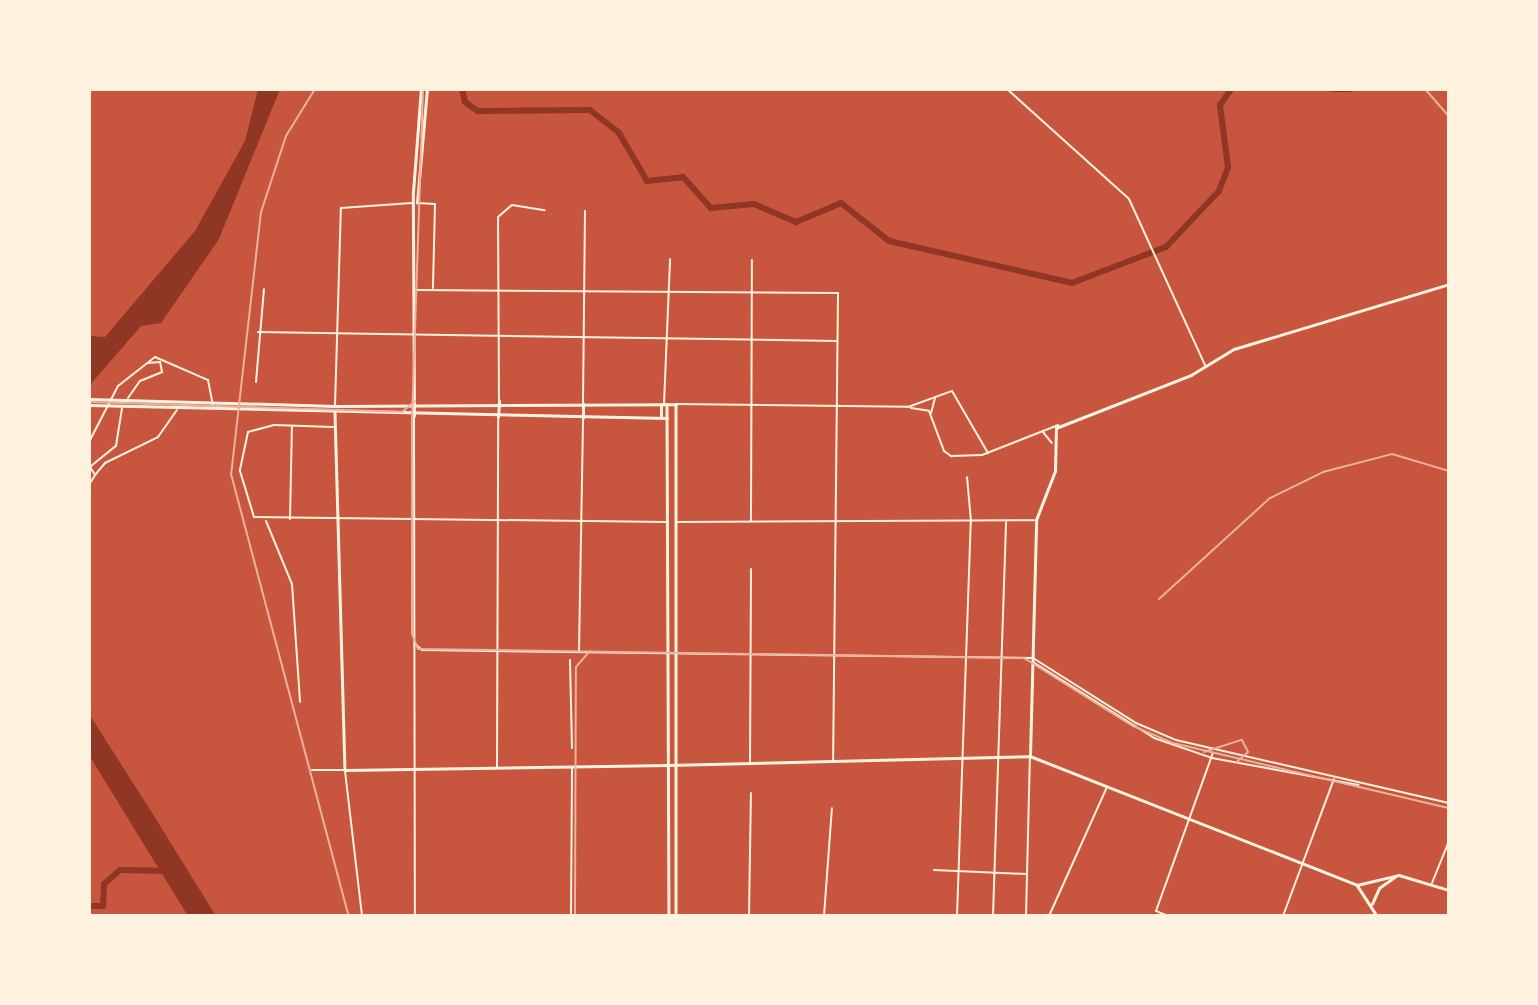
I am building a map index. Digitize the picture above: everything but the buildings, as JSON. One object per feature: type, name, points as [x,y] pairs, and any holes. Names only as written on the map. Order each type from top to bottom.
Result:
[{"type":"main road","points":[[414,415],[416,203],[421,89]]},
{"type":"main road","points":[[416,203],[427,89]]},
{"type":"main road","points":[[418,130],[425,126]]},
{"type":"main road","points":[[1030,756],[1036,520],[1055,471],[1052,443],[1058,425],[1205,366],[1242,346],[1449,284]]},
{"type":"main road","points":[[89,398],[214,405],[335,407],[499,401],[676,404],[676,916]]},
{"type":"main road","points":[[498,417],[499,401]]},
{"type":"main road","points":[[583,403],[583,418]]},
{"type":"main road","points":[[663,404],[667,418],[669,916]]},
{"type":"main road","points":[[658,419],[664,410],[663,404]]},
{"type":"main road","points":[[89,405],[215,411],[667,418]]},
{"type":"main road","points":[[335,407],[335,519],[345,770],[1030,756],[1357,885],[1372,904],[1377,916]]},
{"type":"main road","points":[[667,522],[675,522]]},
{"type":"main road","points":[[667,598],[675,598]]},
{"type":"main road","points":[[1357,885],[1399,875],[1449,890]]},
{"type":"main road","points":[[1372,904],[1379,888],[1399,875]]},
{"type":"street","points":[[1007,89],[1129,200],[1205,366]]},
{"type":"street","points":[[335,407],[341,208],[435,204],[432,289]]},
{"type":"street","points":[[499,401],[498,217],[505,208],[545,210]]},
{"type":"street","points":[[583,403],[585,211]]},
{"type":"street","points":[[663,404],[670,259]]},
{"type":"street","points":[[751,522],[752,260]]},
{"type":"street","points":[[415,290],[442,286],[836,291],[833,760]]},
{"type":"street","points":[[256,382],[258,332],[264,289]]},
{"type":"street","points":[[258,332],[416,339],[499,337],[837,341]]},
{"type":"street","points":[[89,442],[116,390],[147,363],[169,358],[208,380],[214,405]]},
{"type":"street","points":[[127,401],[140,381],[162,372],[160,362],[147,363]]},
{"type":"street","points":[[908,407],[953,392],[988,453]]},
{"type":"street","points":[[936,397],[932,414],[945,454],[988,453],[1058,425]]},
{"type":"street","points":[[676,404],[908,407],[932,414]]},
{"type":"street","points":[[95,475],[90,465],[116,446],[121,408]]},
{"type":"street","points":[[89,485],[105,463],[158,437],[177,410]]},
{"type":"street","points":[[414,415],[411,769],[415,916]]},
{"type":"street","points":[[497,768],[495,651],[498,417]]},
{"type":"street","points":[[579,652],[583,418]]},
{"type":"street","points":[[334,427],[292,426],[248,432],[240,471],[243,495],[257,519],[667,522]]},
{"type":"street","points":[[290,519],[292,426]]},
{"type":"street","points":[[1042,432],[1052,443]]},
{"type":"street","points":[[957,916],[961,870],[961,757],[971,521],[967,477]]},
{"type":"street","points":[[266,519],[292,584],[300,702]]},
{"type":"street","points":[[675,522],[1036,520]]},
{"type":"street","points":[[993,916],[1006,521]]},
{"type":"street","points":[[750,763],[751,569]]},
{"type":"street","points":[[414,643],[422,650],[1031,658],[1149,729],[1213,752],[1449,803]]},
{"type":"street","points":[[570,660],[572,748]]},
{"type":"street","points":[[1033,663],[1146,734],[1212,758],[1332,785],[1362,785]]},
{"type":"street","points":[[1146,734],[1149,729]]},
{"type":"street","points":[[1168,916],[1156,911],[1213,752]]},
{"type":"street","points":[[1026,916],[1030,756]]},
{"type":"street","points":[[571,916],[572,767]]},
{"type":"street","points":[[313,770],[345,770],[362,916]]},
{"type":"street","points":[[1294,776],[1296,770]]},
{"type":"street","points":[[1283,916],[1334,779]]},
{"type":"street","points":[[1049,916],[1107,787]]},
{"type":"street","points":[[749,916],[751,793]]},
{"type":"street","points":[[824,916],[832,808]]},
{"type":"street","points":[[1432,883],[1449,841]]},
{"type":"street","points":[[934,870],[1027,874]]},
{"type":"shaded area","points":[[258,89],[280,89],[219,239],[161,323],[141,326],[89,386],[89,336],[105,337],[195,231],[245,141]]},
{"type":"shaded area","points":[[89,714],[216,916],[188,916],[89,755]]},
{"type":"waterway","points":[[462,89],[465,102],[478,111],[590,110],[619,133],[647,181],[683,177],[711,208],[754,204],[796,222],[841,203],[889,241],[1072,283],[1166,247],[1219,191],[1228,167],[1220,105],[1231,89]]},
{"type":"waterway","points":[[1332,89],[1350,89]]},
{"type":"waterway","points":[[89,906],[103,906],[104,884],[120,870],[168,871]]},
{"type":"tram line","points":[[423,89],[412,428],[412,634],[418,649],[1024,658],[1133,726],[1173,743],[1449,808]]},
{"type":"tram line","points":[[89,402],[402,412],[415,401]]},
{"type":"tram line","points":[[575,916],[576,667],[590,651]]},
{"type":"tram line","points":[[1204,752],[1242,740],[1248,752],[1237,762]]},
{"type":"railway","points":[[315,89],[286,136],[261,212],[231,474],[349,916]]},
{"type":"railway","points":[[1425,89],[1449,117]]},
{"type":"railway","points":[[1159,599],[1270,498],[1323,472],[1392,454],[1449,471]]}]
